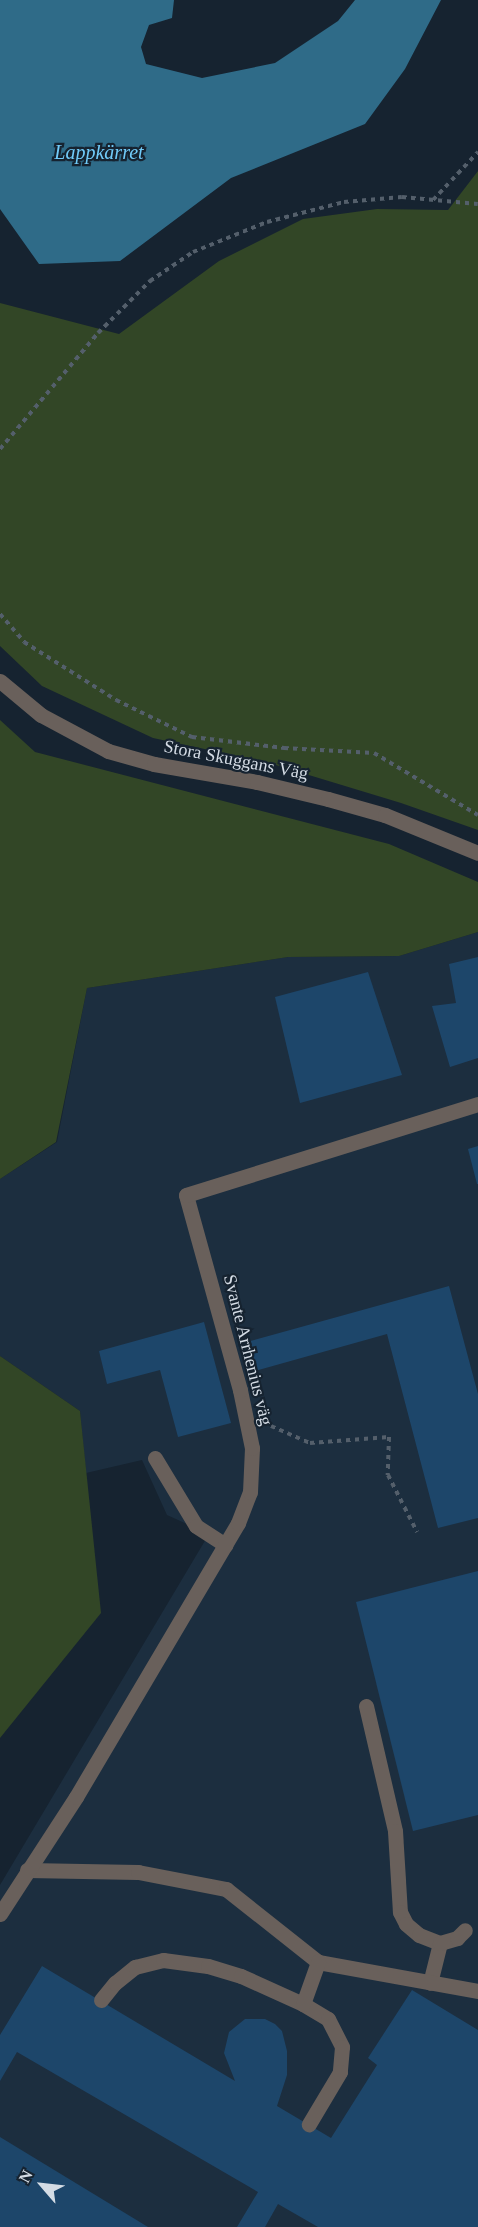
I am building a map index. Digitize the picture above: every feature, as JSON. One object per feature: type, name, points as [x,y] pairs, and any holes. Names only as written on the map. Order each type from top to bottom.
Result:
[{"type":"street","name":"Stora Skuggans Väg","points":[[0,681],[41,715],[108,751],[154,764],[257,782],[339,802],[385,815],[478,853]]},
{"type":"street","name":"Svante Arrhenius väg","points":[[0,1914],[76,1797],[238,1523],[250,1492],[252,1448],[245,1415],[186,1195],[478,1104]]},
{"type":"street","points":[[155,1458],[196,1526],[225,1545]]},
{"type":"street","points":[[366,1706],[394,1831],[400,1912],[406,1924],[419,1935],[440,1943],[457,1938],[465,1930]]},
{"type":"street","points":[[27,1870],[138,1872],[226,1890],[318,1962],[478,1991]]},
{"type":"street","points":[[429,1983],[440,1943]]},
{"type":"street","points":[[101,2000],[114,1983],[135,1967],[163,1960],[208,1966],[241,1976],[303,2004],[328,2019],[342,2047],[339,2072],[309,2124]]},
{"type":"street","points":[[303,2004],[318,1962]]},
{"type":"path","points":[[433,200],[478,152]]},
{"type":"path","points":[[0,449],[98,333],[150,281],[193,252],[267,222],[344,202],[402,197],[478,204]]},
{"type":"path","points":[[0,614],[24,642],[33,648],[116,700],[192,737],[284,748],[374,753],[464,809],[478,815]]},
{"type":"path","points":[[245,1415],[310,1443],[389,1437],[388,1475],[417,1532]]},
{"type":"shaded area","points":[[478,932],[478,2227],[0,2227],[0,1885],[209,1534],[167,1515],[142,1460],[86,1473],[80,1411],[0,1356],[0,1179],[57,1142],[87,988],[288,957],[399,956]]},
{"type":"green space","points":[[478,171],[478,830],[401,803],[266,762],[153,738],[42,686],[0,646],[0,303],[119,334],[219,261],[303,219],[377,209],[448,210]]},
{"type":"green space","points":[[0,720],[35,752],[389,844],[478,882],[478,932],[399,956],[288,957],[87,988],[56,1142],[0,1179]]},
{"type":"green space","points":[[0,1356],[80,1411],[101,1613],[0,1738]]},
{"type":"water","name":"Lappkärret","points":[[0,0],[174,0],[172,18],[149,25],[141,47],[146,64],[202,78],[275,63],[338,21],[355,0],[441,0],[405,69],[365,124],[231,178],[120,261],[39,264],[0,209]]},
{"type":"building","points":[[478,957],[478,1058],[450,1067],[432,1006],[456,1003],[449,964]]},
{"type":"building","points":[[368,972],[402,1075],[300,1103],[275,997]]},
{"type":"building","points":[[478,1146],[478,1184],[477,1184],[468,1149]]},
{"type":"building","points":[[449,1286],[478,1394],[478,1518],[438,1528],[387,1334],[251,1372],[243,1343]]},
{"type":"building","points":[[204,1322],[231,1423],[178,1437],[160,1370],[107,1384],[99,1351]]},
{"type":"building","points":[[478,1571],[478,1815],[413,1831],[356,1602]]},
{"type":"building","points":[[42,1966],[235,2081],[224,2053],[229,2032],[245,2019],[265,2019],[275,2024],[282,2031],[287,2051],[287,2075],[277,2106],[331,2138],[377,2065],[368,2058],[412,1990],[478,2030],[478,2227],[318,2227],[278,2204],[265,2227],[237,2227],[258,2192],[17,2052],[0,2081],[0,2035]]},
{"type":"building","points":[[0,2137],[148,2227],[0,2227]]}]
